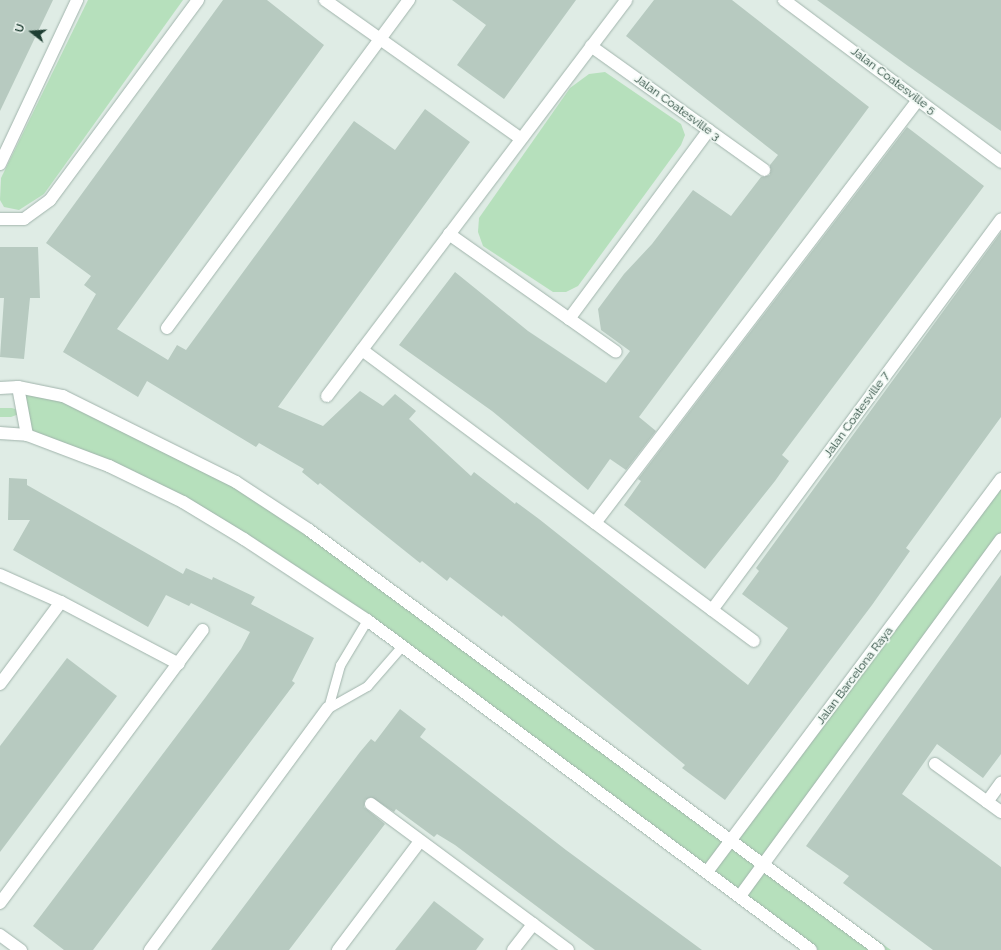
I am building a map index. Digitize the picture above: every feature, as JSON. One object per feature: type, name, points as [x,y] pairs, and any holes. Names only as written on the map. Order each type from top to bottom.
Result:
[{"type":"street","points":[[0,164],[77,0]]},
{"type":"street","points":[[0,219],[24,218],[50,200],[198,0]]},
{"type":"street","points":[[325,0],[521,139]]},
{"type":"street","points":[[167,328],[409,0]]},
{"type":"street","points":[[327,396],[626,0]]},
{"type":"street","name":"Jalan Coatesville 5","points":[[784,0],[1001,162]]},
{"type":"street","name":"Jalan Coatesville 3","points":[[591,46],[764,170]]},
{"type":"street","points":[[595,523],[918,100]]},
{"type":"street","points":[[569,319],[708,130]]},
{"type":"street","name":"Jalan Coatesville 7","points":[[712,610],[1001,220]]},
{"type":"street","points":[[449,234],[616,352]]},
{"type":"street","points":[[362,350],[754,641]]},
{"type":"street","points":[[0,388],[18,387],[63,396],[236,482],[309,530],[879,950]]},
{"type":"street","points":[[18,387],[27,435]]},
{"type":"street","points":[[0,433],[27,435],[109,466],[183,502],[367,620],[811,950]]},
{"type":"street","name":"Jalan Barcelona Raya","points":[[707,872],[733,841],[1001,479]]},
{"type":"street","points":[[740,896],[1001,539]]},
{"type":"street","points":[[0,575],[61,602],[179,664]]},
{"type":"street","points":[[0,684],[61,602]]},
{"type":"street","points":[[0,903],[204,630]]},
{"type":"street","points":[[150,950],[328,708]]},
{"type":"street","points":[[935,764],[1001,812]]},
{"type":"street","points":[[987,802],[1001,783]]},
{"type":"street","points":[[371,804],[568,950]]},
{"type":"street","points":[[338,950],[420,840]]},
{"type":"street","points":[[513,950],[533,924]]},
{"type":"street","points":[[0,934],[21,950]]},
{"type":"lane","points":[[328,708],[340,665],[367,620]]},
{"type":"lane","points":[[328,708],[367,686],[402,647]]},
{"type":"green space","points":[[88,0],[183,0],[44,194],[19,210],[4,207],[0,200],[1,178]]},
{"type":"green space","points":[[605,72],[681,124],[685,135],[681,145],[578,286],[566,292],[553,292],[483,246],[478,232],[479,218],[570,88],[589,74]]},
{"type":"green space","points":[[18,387],[63,396],[236,482],[733,840],[1001,484],[1001,539],[764,862],[891,950],[811,950],[464,693],[183,502],[27,435]]},
{"type":"green space","points":[[0,408],[12,408],[18,410],[19,414],[11,417],[0,417]]},
{"type":"building","points":[[0,0],[53,0],[0,111]]},
{"type":"building","points":[[223,0],[267,0],[324,45],[117,329],[168,360],[177,345],[186,350],[354,121],[395,150],[425,109],[470,142],[278,407],[323,426],[360,391],[383,406],[395,394],[416,411],[409,419],[471,476],[474,472],[515,504],[516,502],[539,519],[748,685],[788,628],[742,594],[759,571],[756,568],[1001,232],[1001,417],[906,548],[910,551],[872,605],[725,800],[682,768],[685,765],[503,615],[502,617],[450,577],[447,581],[422,561],[420,563],[320,483],[318,485],[302,472],[304,469],[259,443],[256,447],[147,381],[138,397],[63,352],[96,294],[84,285],[91,276],[46,243]]},
{"type":"building","points":[[452,0],[576,0],[504,99],[457,65],[486,25]]},
{"type":"building","points":[[654,0],[732,0],[869,107],[639,417],[656,431],[626,470],[610,459],[588,490],[492,411],[399,345],[455,272],[528,331],[606,383],[630,351],[601,330],[598,309],[624,274],[652,244],[693,190],[731,216],[761,177],[770,175],[770,165],[778,155],[626,36]]},
{"type":"building","points":[[817,0],[1001,0],[1001,131],[908,66]]},
{"type":"building","points":[[907,127],[984,186],[782,455],[789,461],[775,481],[705,569],[624,505],[641,481],[638,479]]},
{"type":"building","points":[[0,247],[38,247],[40,298],[30,298],[24,359],[0,357],[4,298],[0,298]]},
{"type":"building","points":[[9,478],[27,479],[27,485],[183,574],[186,568],[212,580],[213,577],[255,597],[251,604],[314,638],[292,681],[295,683],[93,950],[64,950],[33,926],[205,698],[241,649],[250,632],[191,603],[189,606],[166,595],[148,627],[13,550],[30,520],[8,520]]},
{"type":"building","points":[[1001,575],[1001,754],[983,778],[937,744],[902,794],[1001,867],[1001,950],[933,950],[843,883],[849,876],[806,846]]},
{"type":"building","points":[[67,658],[117,696],[0,852],[0,746]]},
{"type":"building","points":[[400,709],[426,729],[420,737],[566,850],[702,950],[595,950],[455,845],[437,834],[434,837],[396,809],[394,812],[371,797],[365,800],[364,807],[385,824],[289,950],[211,950],[360,752],[371,739],[375,742]]},
{"type":"building","points":[[434,901],[484,939],[476,950],[395,950]]}]
